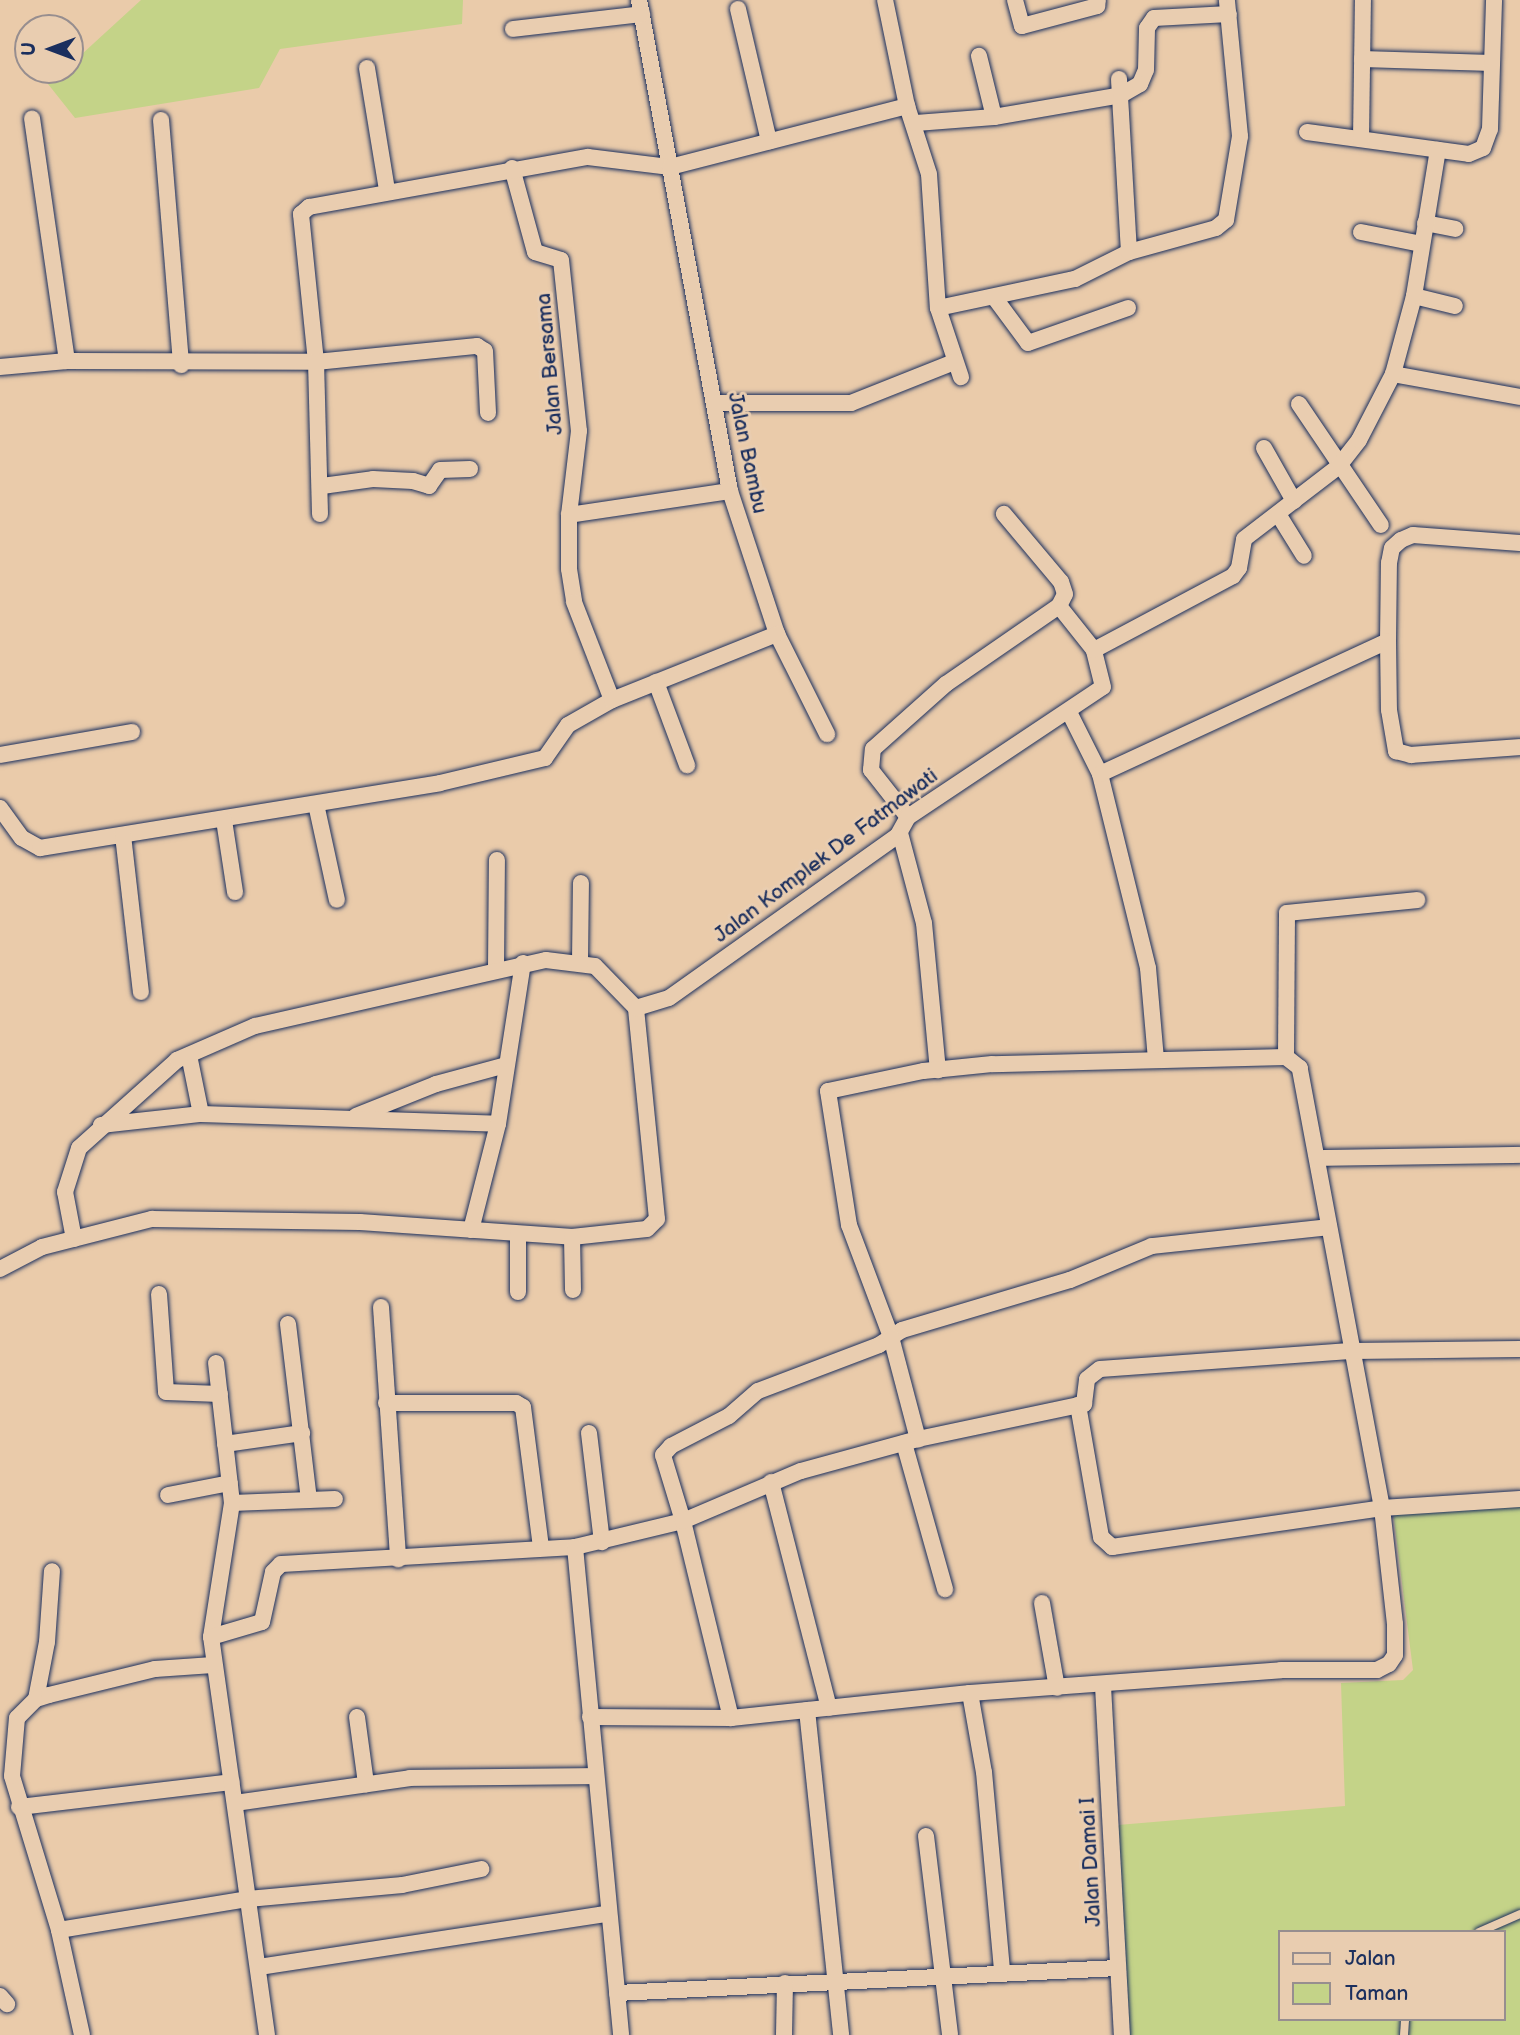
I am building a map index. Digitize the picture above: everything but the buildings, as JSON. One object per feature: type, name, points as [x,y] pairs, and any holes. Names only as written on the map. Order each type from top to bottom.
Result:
[{"type":"street","points":[[715,403],[850,403],[957,369],[938,308],[929,174],[916,123],[907,106],[885,0]]},
{"type":"street","points":[[1015,0],[1021,26],[1097,6],[1098,0]]},
{"type":"street","points":[[1361,139],[1363,0]]},
{"type":"street","points":[[1307,132],[1469,154],[1482,148],[1490,129],[1494,0]]},
{"type":"street","points":[[513,29],[640,7]]},
{"type":"street","name":"Jalan Bambu","points":[[640,7],[730,491],[777,634],[827,734]]},
{"type":"street","points":[[916,123],[994,117],[1140,84],[1146,70],[1149,22],[1189,7],[1228,7],[1240,136],[1226,220],[1216,228],[1129,252],[1075,279],[938,308]]},
{"type":"street","points":[[738,9],[769,141]]},
{"type":"street","points":[[979,56],[994,117]]},
{"type":"street","points":[[1362,59],[1492,64]]},
{"type":"street","points":[[367,68],[387,190]]},
{"type":"street","points":[[1120,87],[1129,252]]},
{"type":"street","points":[[320,514],[322,486],[316,362],[301,214],[309,206],[512,167],[588,157],[670,167],[907,106]]},
{"type":"street","points":[[32,119],[67,361]]},
{"type":"street","points":[[161,120],[181,365]]},
{"type":"street","points":[[1059,606],[1094,650],[1233,576],[1240,568],[1244,539],[1338,467],[1359,440],[1393,374],[1414,296],[1438,150]]},
{"type":"street","name":"Jalan Bersama","points":[[512,167],[535,251],[561,260],[579,430],[569,515],[575,602],[612,700]]},
{"type":"street","points":[[1425,223],[1455,229]]},
{"type":"street","points":[[1361,232],[1421,244]]},
{"type":"street","points":[[1414,296],[1455,306]]},
{"type":"street","points":[[994,298],[1028,343],[1128,308]]},
{"type":"street","points":[[0,368],[67,361],[181,365],[316,362],[477,346],[485,351],[488,413]]},
{"type":"street","points":[[1393,374],[1520,397]]},
{"type":"street","points":[[1299,404],[1338,467],[1381,525]]},
{"type":"street","points":[[1264,448],[1294,501]]},
{"type":"street","points":[[322,486],[373,479],[414,481],[429,486],[440,470],[470,469]]},
{"type":"street","points":[[569,515],[730,491]]},
{"type":"street","points":[[908,817],[871,770],[873,750],[946,684],[1059,606],[1065,594],[1062,582],[1004,514]]},
{"type":"street","points":[[1278,514],[1304,556]]},
{"type":"street","points":[[1520,542],[1413,535],[1401,540],[1392,548],[1389,563],[1388,641],[1389,710],[1396,751],[1411,755],[1520,747]]},
{"type":"street","points":[[0,808],[22,838],[40,848],[440,783],[545,758],[568,725],[612,700],[777,634]]},
{"type":"street","points":[[1100,774],[1388,641]]},
{"type":"street","name":"Jalan Komplek De Fatmawati","points":[[636,1008],[669,998],[900,832],[908,817],[1069,712],[1104,685],[1094,650]]},
{"type":"street","points":[[656,682],[687,765]]},
{"type":"street","points":[[1069,712],[1100,774],[1148,968],[1156,1059]]},
{"type":"street","points":[[0,755],[132,732]]},
{"type":"street","points":[[316,804],[337,900]]},
{"type":"street","points":[[225,820],[235,892]]},
{"type":"street","points":[[900,832],[924,922],[938,1070]]},
{"type":"street","points":[[123,835],[141,992]]},
{"type":"street","points":[[496,968],[497,860]]},
{"type":"street","points":[[580,961],[581,883]]},
{"type":"street","points":[[1286,1056],[1287,913],[1417,900]]},
{"type":"street","points":[[0,1269],[42,1247],[74,1239],[152,1219],[210,1217],[572,1237],[647,1229],[657,1219],[636,1008],[595,966],[580,961],[523,963],[255,1026],[189,1055],[144,1086],[79,1148],[69,1168],[65,1192],[74,1239]]},
{"type":"street","points":[[471,1230],[498,1124],[523,963]]},
{"type":"street","points":[[189,1055],[201,1114]]},
{"type":"street","points":[[590,1717],[731,1718],[970,1693],[1103,1686],[1281,1670],[1377,1670],[1389,1664],[1395,1656],[1395,1624],[1382,1508],[1329,1227],[1306,1085],[1300,1068],[1286,1056],[1156,1059],[938,1070],[828,1091],[849,1225],[891,1337],[911,1441],[945,1589]]},
{"type":"street","points":[[351,1118],[436,1084],[506,1065]]},
{"type":"street","points":[[101,1125],[201,1114],[498,1124]]},
{"type":"street","points":[[1319,1158],[1520,1155]]},
{"type":"street","points":[[731,1718],[683,1521],[664,1469],[663,1455],[671,1446],[706,1430],[758,1391],[891,1337],[1070,1280],[1152,1246],[1329,1227]]},
{"type":"street","points":[[517,1292],[518,1234]]},
{"type":"street","points":[[572,1237],[573,1290]]},
{"type":"street","points":[[159,1294],[166,1392],[220,1394]]},
{"type":"street","points":[[381,1307],[398,1559]]},
{"type":"street","points":[[288,1324],[309,1500]]},
{"type":"street","points":[[211,1637],[262,1622],[273,1572],[281,1564],[325,1559],[398,1559],[575,1547],[602,1542],[683,1521],[771,1482],[911,1441],[1078,1405],[1087,1399],[1087,1379],[1100,1370],[1353,1351],[1520,1349]]},
{"type":"street","points":[[216,1363],[232,1503],[211,1637],[213,1665],[267,2035]]},
{"type":"street","points":[[386,1403],[516,1403],[523,1407],[541,1548]]},
{"type":"street","points":[[1078,1405],[1101,1536],[1112,1547],[1382,1508],[1520,1499]]},
{"type":"street","points":[[225,1444],[302,1433]]},
{"type":"street","points":[[589,1433],[602,1542]]},
{"type":"street","points":[[771,1482],[828,1708]]},
{"type":"street","points":[[168,1495],[230,1483]]},
{"type":"street","points":[[232,1503],[335,1499]]},
{"type":"street","points":[[575,1547],[607,1914],[621,2035]]},
{"type":"street","points":[[36,1699],[47,1642],[52,1572]]},
{"type":"street","points":[[1042,1603],[1057,1688]]},
{"type":"street","points":[[82,2035],[59,1930],[19,1807],[12,1747],[17,1718],[36,1699],[155,1669],[213,1665]]},
{"type":"street","name":"Jalan Damai I","points":[[1103,1686],[1122,2035]]},
{"type":"street","points":[[970,1693],[984,1772],[1002,1971]]},
{"type":"street","points":[[807,1710],[810,1770],[839,1980],[841,2035]]},
{"type":"street","points":[[357,1717],[366,1784]]},
{"type":"street","points":[[235,1803],[410,1778],[595,1776]]},
{"type":"street","points":[[19,1807],[232,1782]]},
{"type":"street","points":[[926,1836],[950,2035]]},
{"type":"street","points":[[59,1930],[248,1899],[402,1885],[481,1869]]},
{"type":"street","points":[[259,1968],[607,1914]]},
{"type":"street","points":[[617,1993],[1002,1971],[1118,1968]]},
{"type":"street","points":[[785,1983],[785,2035]]},
{"type":"lane","points":[[1484,1930],[1520,1914]]},
{"type":"green space","points":[[141,0],[463,0],[462,24],[280,49],[259,88],[75,118],[48,84],[84,84],[84,52]]},
{"type":"green space","points":[[1520,1507],[1520,2035],[1130,2035],[1118,1825],[1345,1806],[1341,1683],[1403,1680],[1413,1670],[1393,1512]]}]
